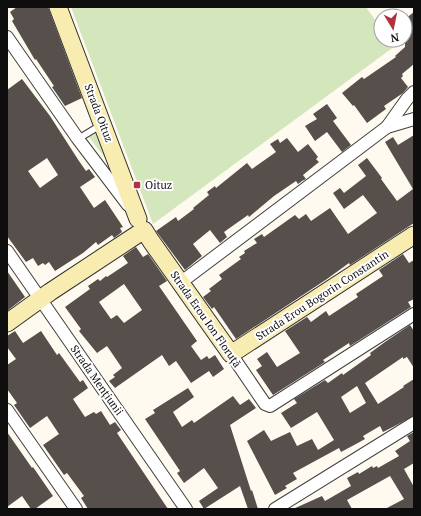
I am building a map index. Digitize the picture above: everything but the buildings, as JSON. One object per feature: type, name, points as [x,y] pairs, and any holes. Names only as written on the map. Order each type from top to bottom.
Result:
[{"type":"street","name":"Strada Oituz","points":[[58,7],[141,224]]},
{"type":"street","points":[[7,37],[78,139],[141,224],[7,323]]},
{"type":"street","points":[[180,283],[387,127],[407,99],[414,92]]},
{"type":"street","points":[[387,127],[414,118]]},
{"type":"street","name":"Strada Erou Ion Floruță","points":[[141,224],[180,283],[265,404],[269,406],[414,314]]},
{"type":"street","name":"Strada Erou Bogorin Constantin","points":[[231,354],[414,235]]},
{"type":"street","name":"Strada Mențiunii","points":[[7,251],[186,509]]},
{"type":"street","points":[[7,410],[76,509]]},
{"type":"street","points":[[275,509],[414,423]]},
{"type":"lane","points":[[78,139],[103,124]]},
{"type":"green space","points":[[71,7],[366,7],[373,17],[373,48],[392,48],[153,224]]},
{"type":"green space","points":[[100,131],[108,162],[89,137]]},
{"type":"place","name":"Oituz","points":[[137,185]]}]
